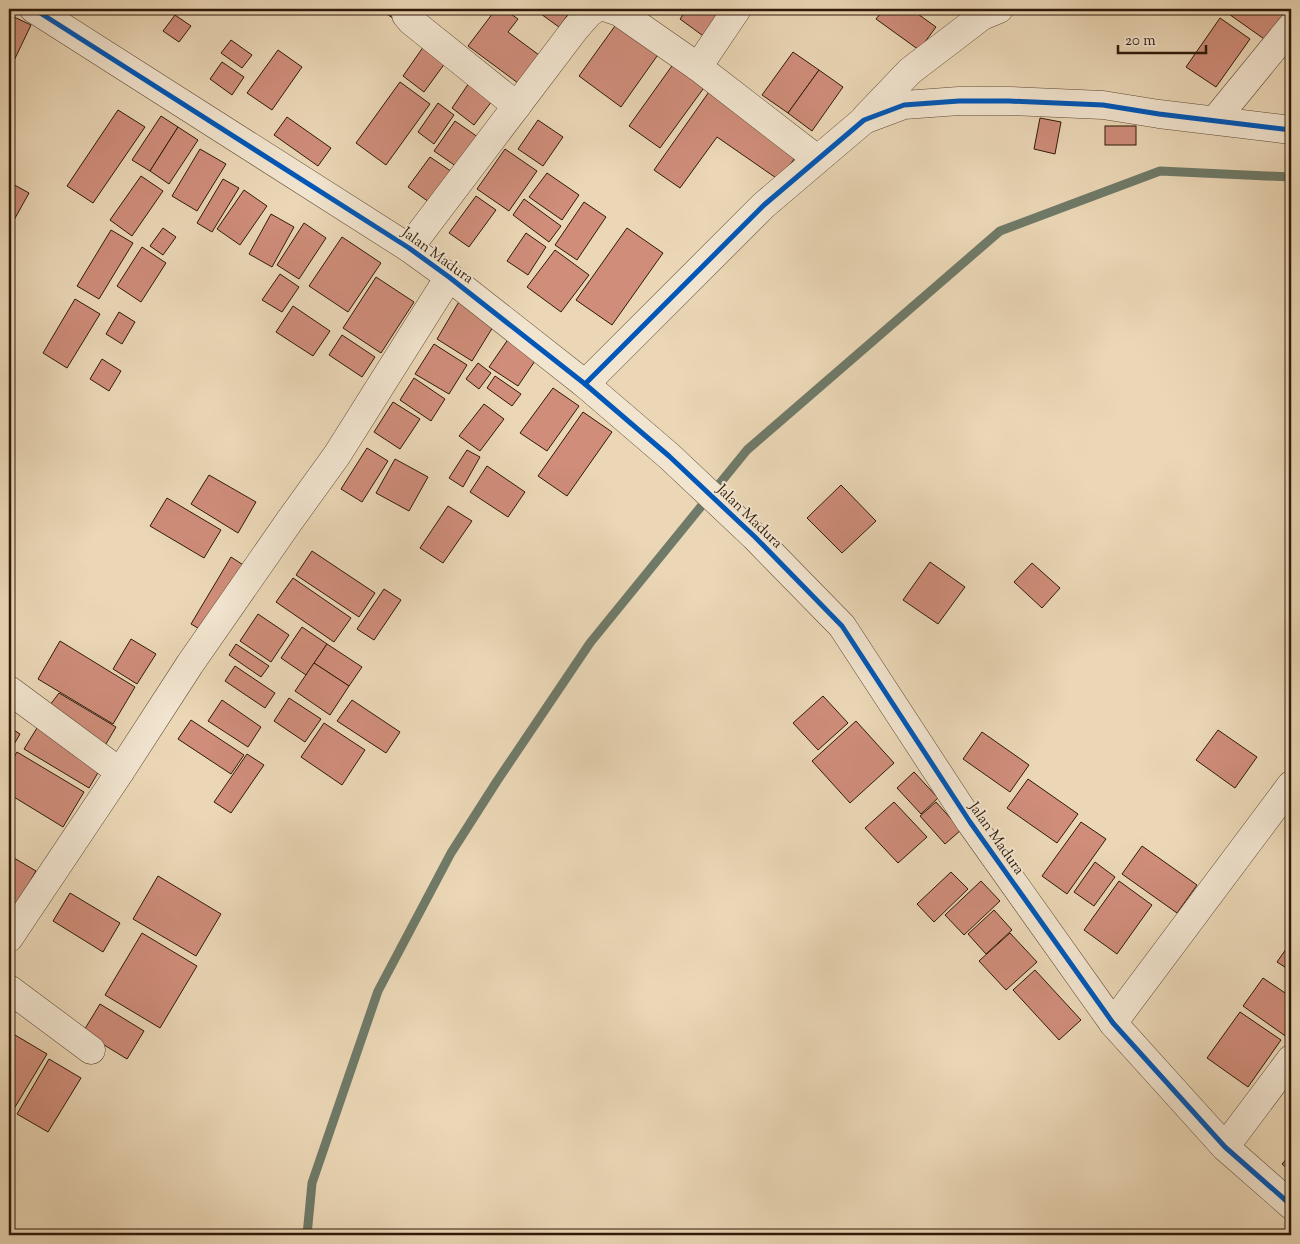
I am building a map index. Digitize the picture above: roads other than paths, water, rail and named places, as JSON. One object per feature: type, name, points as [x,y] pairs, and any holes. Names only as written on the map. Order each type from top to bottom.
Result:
[{"type":"street","name":"Jalan Madura","points":[[34,9],[409,248],[449,277],[585,384],[669,456],[755,537],[842,626],[970,822],[1113,1024],[1225,1147],[1291,1205]]},
{"type":"street","points":[[407,9],[406,15],[410,21],[517,106]]},
{"type":"street","points":[[409,248],[575,29],[595,9]]},
{"type":"street","points":[[610,9],[618,12],[698,67],[818,159]]},
{"type":"street","points":[[698,67],[736,9]]},
{"type":"street","points":[[585,384],[764,205],[864,120],[910,71],[982,16],[998,9]]},
{"type":"street","points":[[1215,120],[1291,27]]},
{"type":"street","points":[[864,120],[904,105],[959,101],[1009,101],[1103,105],[1159,114],[1291,130]]},
{"type":"street","points":[[9,938],[190,664],[337,455],[449,277]]},
{"type":"street","points":[[9,690],[120,772]]},
{"type":"street","points":[[1113,1024],[1291,785]]},
{"type":"street","points":[[9,989],[91,1050]]},
{"type":"street","points":[[1225,1147],[1291,1059]]},
{"type":"waterway","points":[[307,1235],[312,1183],[378,991],[451,853],[590,643],[747,450],[1000,231],[1160,171],[1291,177]]}]
